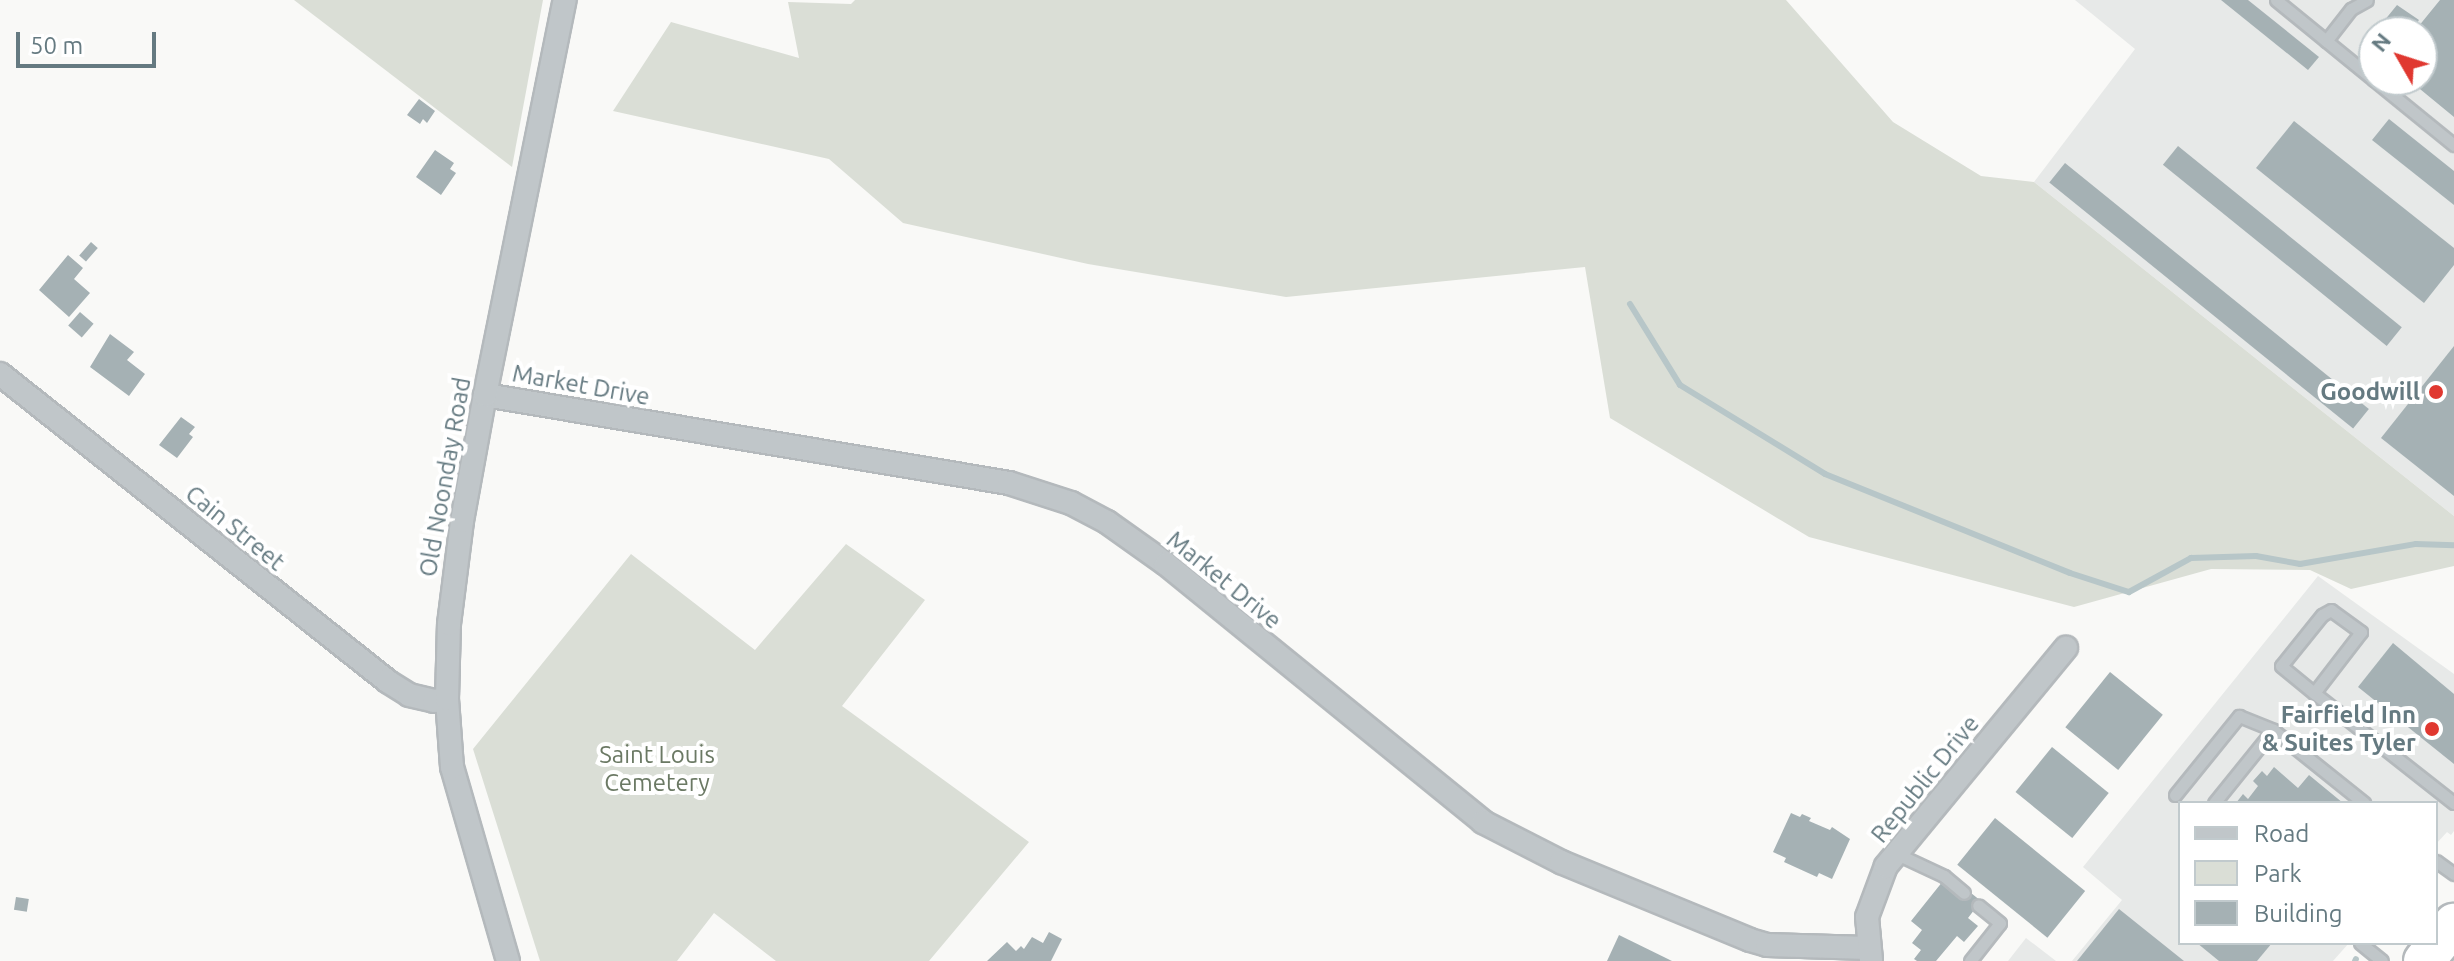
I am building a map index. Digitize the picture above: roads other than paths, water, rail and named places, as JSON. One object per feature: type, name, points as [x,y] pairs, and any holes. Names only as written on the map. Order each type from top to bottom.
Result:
[{"type":"highway","points":[[2438,944],[2454,924]]},
{"type":"highway","points":[[2424,961],[2437,945]]},
{"type":"street","name":"Old Noonday Road","points":[[508,961],[452,767],[447,699],[453,583],[485,395],[565,0]]},
{"type":"street","name":"Cain Street","points":[[0,374],[387,681],[409,695],[434,701],[447,699]]},
{"type":"street","name":"Market Drive","points":[[485,395],[1009,483],[1071,503],[1107,522],[1166,564],[1483,822],[1561,862],[1750,940],[1870,954]]},
{"type":"street","name":"Republic Drive","points":[[1870,954],[1867,917],[1871,897],[1897,854],[2066,648]]},
{"type":"lane","points":[[2276,0],[2358,67]]},
{"type":"lane","points":[[2326,41],[2351,9],[2367,0]]},
{"type":"lane","points":[[2394,96],[2454,145]]},
{"type":"lane","points":[[2314,693],[2361,632],[2331,610],[2322,615],[2281,666],[2314,693],[2454,803]]},
{"type":"lane","points":[[2175,795],[2239,716],[2273,730],[2362,801]]},
{"type":"lane","points":[[2216,801],[2273,730]]},
{"type":"lane","points":[[1897,854],[1944,876],[1964,893]]},
{"type":"lane","points":[[1970,961],[2000,923],[1978,905]]},
{"type":"lane","points":[[2362,945],[2382,961]]},
{"type":"waterway","points":[[1630,304],[1680,385],[1825,474],[2070,573],[2129,592],[2191,558],[2256,556],[2300,564],[2416,544],[2454,545]]},
{"type":"place","name":"Goodwill","points":[[2436,392]]},
{"type":"place","name":"Fairfield Inn & Suites Tyler","points":[[2432,729]]},
{"type":"park label","name":"Saint Louis Cemetery","points":[[657,769]]}]
